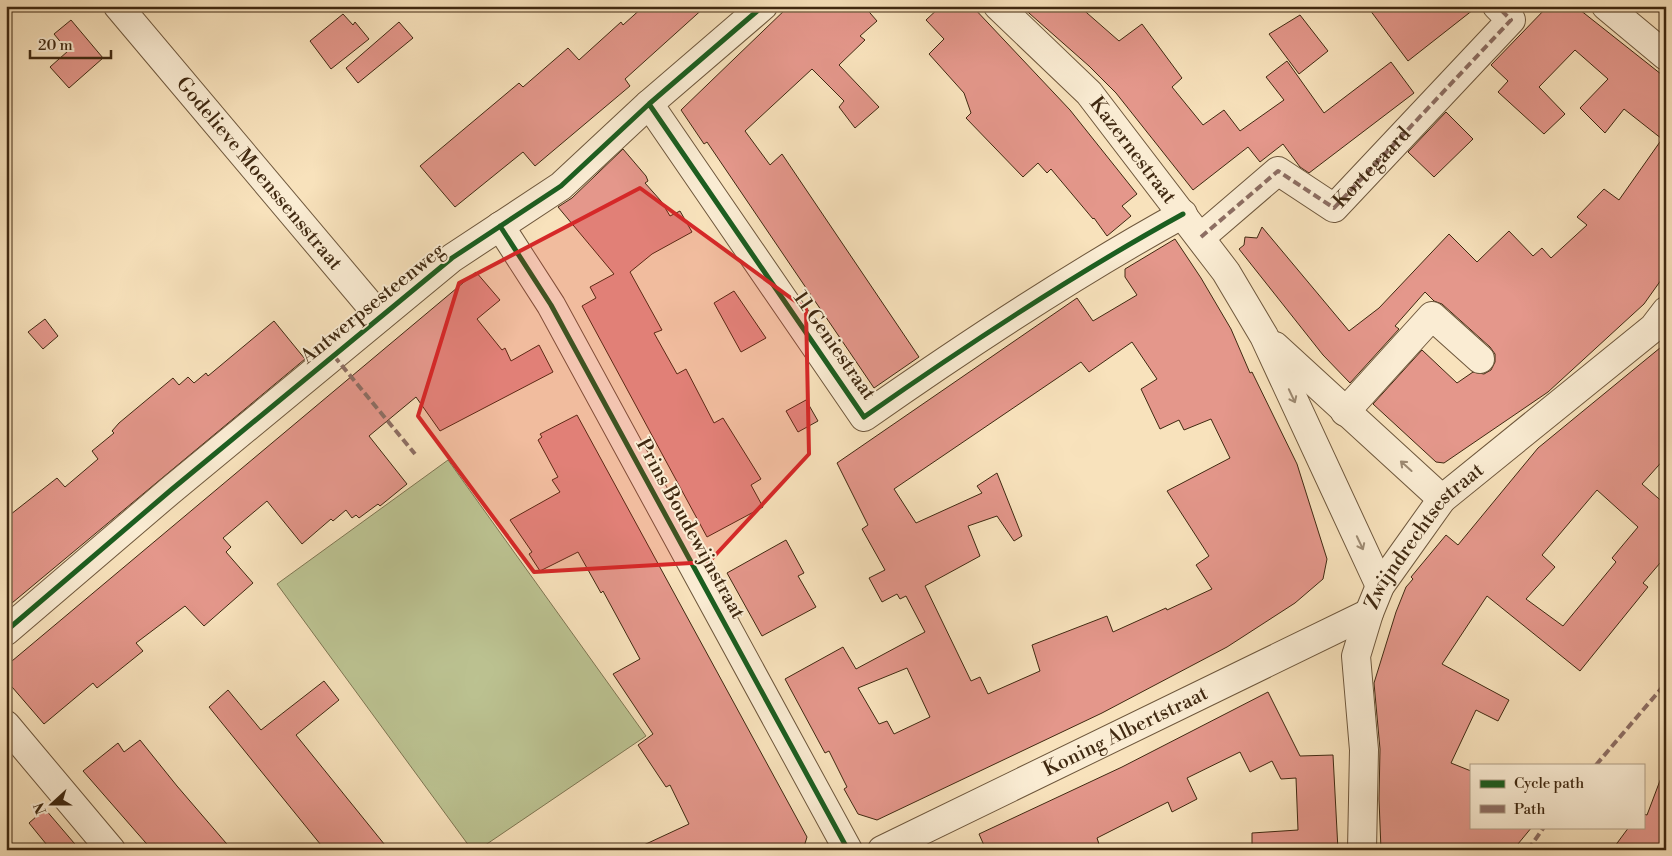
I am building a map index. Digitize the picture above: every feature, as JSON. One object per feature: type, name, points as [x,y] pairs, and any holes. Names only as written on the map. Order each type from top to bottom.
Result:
[{"type":"street","name":"Godelieve Moenssensstraat","points":[[118,6],[380,317]]},
{"type":"street","name":"Antwerpsesteenweg","points":[[6,631],[171,490],[452,258],[561,186],[649,104],[763,6]]},
{"type":"street","name":"Kazernestraat","points":[[998,6],[1089,93],[1226,272],[1264,336],[1380,586]]},
{"type":"street","name":"Kortegaard","points":[[1201,237],[1278,171],[1334,208],[1511,20],[1497,6]]},
{"type":"street","points":[[1606,6],[1666,56]]},
{"type":"street","name":"11 Geniestraat","points":[[649,104],[864,417],[955,353],[1112,253],[1183,214]]},
{"type":"street","name":"Prins Boudewijnstraat","points":[[500,226],[551,305],[848,850]]},
{"type":"street","name":"Zwijndrechtsestraat","points":[[1362,850],[1364,750],[1356,656],[1369,613],[1380,586],[1442,499],[1653,328],[1666,311]]},
{"type":"street","points":[[1345,412],[1432,316],[1480,360]]},
{"type":"street","name":"Kazernestraat","points":[[1264,336],[1442,499]]},
{"type":"street","name":"Koning Albertstraat","points":[[882,850],[1369,613]]},
{"type":"street","points":[[6,725],[112,850]]},
{"type":"highlighted area","points":[[640,188],[806,309],[809,454],[709,562],[534,572],[418,416],[459,283]]},
{"type":"green space","points":[[448,460],[646,736],[478,850],[472,850],[277,584]]},
{"type":"building","points":[[644,6],[706,6],[625,79],[630,86],[535,166],[523,152],[455,207],[420,166],[519,83],[523,87],[568,48],[579,60],[621,22],[623,25]]},
{"type":"building","points":[[789,6],[864,6],[877,21],[860,36],[865,40],[839,65],[879,107],[855,128],[839,107],[844,101],[812,69],[745,131],[770,165],[782,154],[919,357],[874,388],[707,142],[704,144],[681,110]]},
{"type":"building","points":[[941,6],[972,6],[1070,110],[1137,194],[1122,206],[1131,216],[1107,236],[1094,218],[1051,169],[1047,173],[1038,163],[1023,177],[966,118],[971,113],[964,93],[929,54],[944,39],[926,20]]},
{"type":"building","points":[[1021,6],[1079,6],[1119,41],[1142,24],[1182,78],[1172,87],[1203,125],[1224,110],[1240,131],[1284,100],[1266,77],[1287,61],[1324,113],[1391,62],[1414,93],[1309,173],[1300,167],[1283,144],[1260,162],[1248,147],[1193,190],[1116,93],[1089,66]]},
{"type":"building","points":[[1367,6],[1478,6],[1408,61]]},
{"type":"building","points":[[1548,6],[1575,6],[1666,78],[1666,273],[1644,304],[1548,392],[1444,463],[1436,462],[1373,404],[1422,350],[1457,383],[1473,372],[1484,374],[1491,370],[1495,362],[1495,354],[1490,347],[1442,304],[1434,301],[1425,292],[1395,326],[1399,329],[1350,383],[1323,355],[1239,249],[1244,245],[1245,237],[1257,238],[1262,227],[1349,331],[1379,308],[1449,234],[1477,262],[1509,231],[1533,256],[1542,248],[1551,258],[1587,225],[1577,217],[1604,189],[1619,200],[1662,139],[1624,109],[1605,133],[1580,108],[1608,79],[1575,50],[1539,87],[1565,114],[1544,134],[1498,92],[1508,81],[1491,65]]},
{"type":"building","points":[[343,14],[353,25],[355,22],[369,39],[331,69],[310,41]]},
{"type":"building","points":[[1300,15],[1328,51],[1299,74],[1269,34]]},
{"type":"building","points":[[71,20],[103,58],[69,88],[50,67],[68,51],[54,34]]},
{"type":"building","points":[[399,22],[413,38],[358,83],[346,68]]},
{"type":"building","points":[[1446,112],[1473,139],[1434,177],[1408,152]]},
{"type":"building","points":[[623,149],[646,176],[648,181],[645,183],[661,201],[670,216],[680,211],[692,232],[652,254],[630,272],[662,330],[654,333],[677,374],[686,369],[714,423],[723,418],[761,479],[751,485],[763,507],[707,537],[582,306],[596,298],[590,287],[614,274],[558,207],[572,198]]},
{"type":"building","points":[[1175,239],[1201,278],[1231,329],[1250,373],[1252,372],[1297,464],[1327,559],[1323,579],[1295,603],[1227,647],[1102,713],[877,820],[858,814],[844,789],[847,787],[829,751],[825,753],[785,679],[843,647],[856,669],[925,632],[906,596],[900,599],[897,594],[882,602],[869,578],[885,570],[862,529],[868,525],[837,463],[1077,298],[1093,321],[1137,295],[1125,277],[1125,269]],"holes":[[[1132,342],[1157,379],[1141,389],[1160,429],[1179,420],[1184,430],[1211,419],[1230,458],[1167,491],[1209,556],[1196,565],[1212,589],[1113,632],[1107,616],[1032,645],[1040,671],[988,694],[980,677],[971,681],[925,586],[980,556],[968,526],[997,516],[1014,541],[1022,536],[997,473],[977,486],[982,493],[916,523],[894,489],[1081,362],[1089,372]],[[907,668],[930,717],[894,734],[887,721],[879,724],[858,688]]]},
{"type":"building","points":[[476,272],[500,300],[477,319],[502,350],[505,348],[511,361],[539,345],[553,372],[440,431],[416,397],[369,436],[407,484],[380,506],[378,504],[359,518],[356,515],[352,518],[346,510],[333,521],[331,519],[302,544],[267,501],[223,538],[231,547],[226,552],[253,583],[204,626],[185,606],[136,643],[143,651],[97,688],[93,683],[44,724],[6,680],[6,666]]},
{"type":"building","points":[[734,291],[766,338],[741,352],[714,303]]},
{"type":"building","points":[[45,319],[58,336],[43,349],[28,332]]},
{"type":"building","points":[[274,321],[305,359],[6,608],[6,518],[57,478],[65,487],[98,459],[92,451],[114,433],[112,431],[119,423],[173,378],[179,385],[188,377],[194,383],[206,373],[208,376]]},
{"type":"building","points":[[1666,343],[1666,457],[1642,484],[1666,505],[1666,556],[1643,583],[1648,587],[1580,671],[1487,596],[1442,664],[1509,700],[1498,721],[1476,710],[1451,763],[1470,771],[1470,828],[1531,828],[1513,850],[1381,850],[1380,749],[1374,683],[1396,612],[1406,587],[1413,579],[1411,577],[1446,535],[1458,545],[1538,448]],"holes":[[[1597,490],[1638,527],[1612,558],[1616,562],[1563,626],[1526,599],[1555,567],[1542,555]]]},
{"type":"building","points":[[806,400],[818,421],[798,432],[786,411]]},
{"type":"building","points":[[577,415],[807,837],[803,850],[633,850],[689,824],[670,785],[666,787],[638,745],[653,734],[613,674],[640,659],[603,591],[601,593],[578,552],[540,571],[529,554],[532,552],[510,520],[560,492],[552,480],[558,477],[538,440],[542,437],[540,434]]},
{"type":"building","points":[[786,540],[804,573],[798,576],[816,607],[762,636],[727,573]]},
{"type":"building","points":[[324,681],[339,700],[296,735],[389,850],[325,850],[209,707],[228,690],[261,730]]},
{"type":"building","points":[[1268,692],[1300,756],[1333,755],[1338,850],[1252,850],[1252,833],[1298,830],[1296,778],[1281,779],[1272,761],[1250,772],[1240,752],[1187,778],[1197,799],[1172,812],[1168,802],[1097,838],[1101,850],[986,850],[979,834],[1122,767]]},
{"type":"building","points":[[140,740],[232,850],[152,850],[83,771],[118,743],[124,752]]},
{"type":"building","points":[[1664,770],[1666,850],[1612,850],[1628,828],[1644,828],[1644,814],[1647,815]]},
{"type":"building","points":[[45,809],[80,850],[51,850],[29,823]]},
{"type":"marked path","points":[[1201,237],[1278,171],[1334,208],[1511,20],[1497,6]]},
{"type":"marked path","points":[[334,356],[415,454]]},
{"type":"marked path","points":[[1597,764],[1666,683]]},
{"type":"marked path","points":[[1528,850],[1543,828]]},
{"type":"cycle path","points":[[6,631],[171,490],[452,258],[561,186],[649,104],[763,6]]},
{"type":"cycle path","points":[[649,104],[864,417],[1021,311],[1101,261],[1183,214]]},
{"type":"cycle path","points":[[500,226],[551,305],[848,850]]}]
